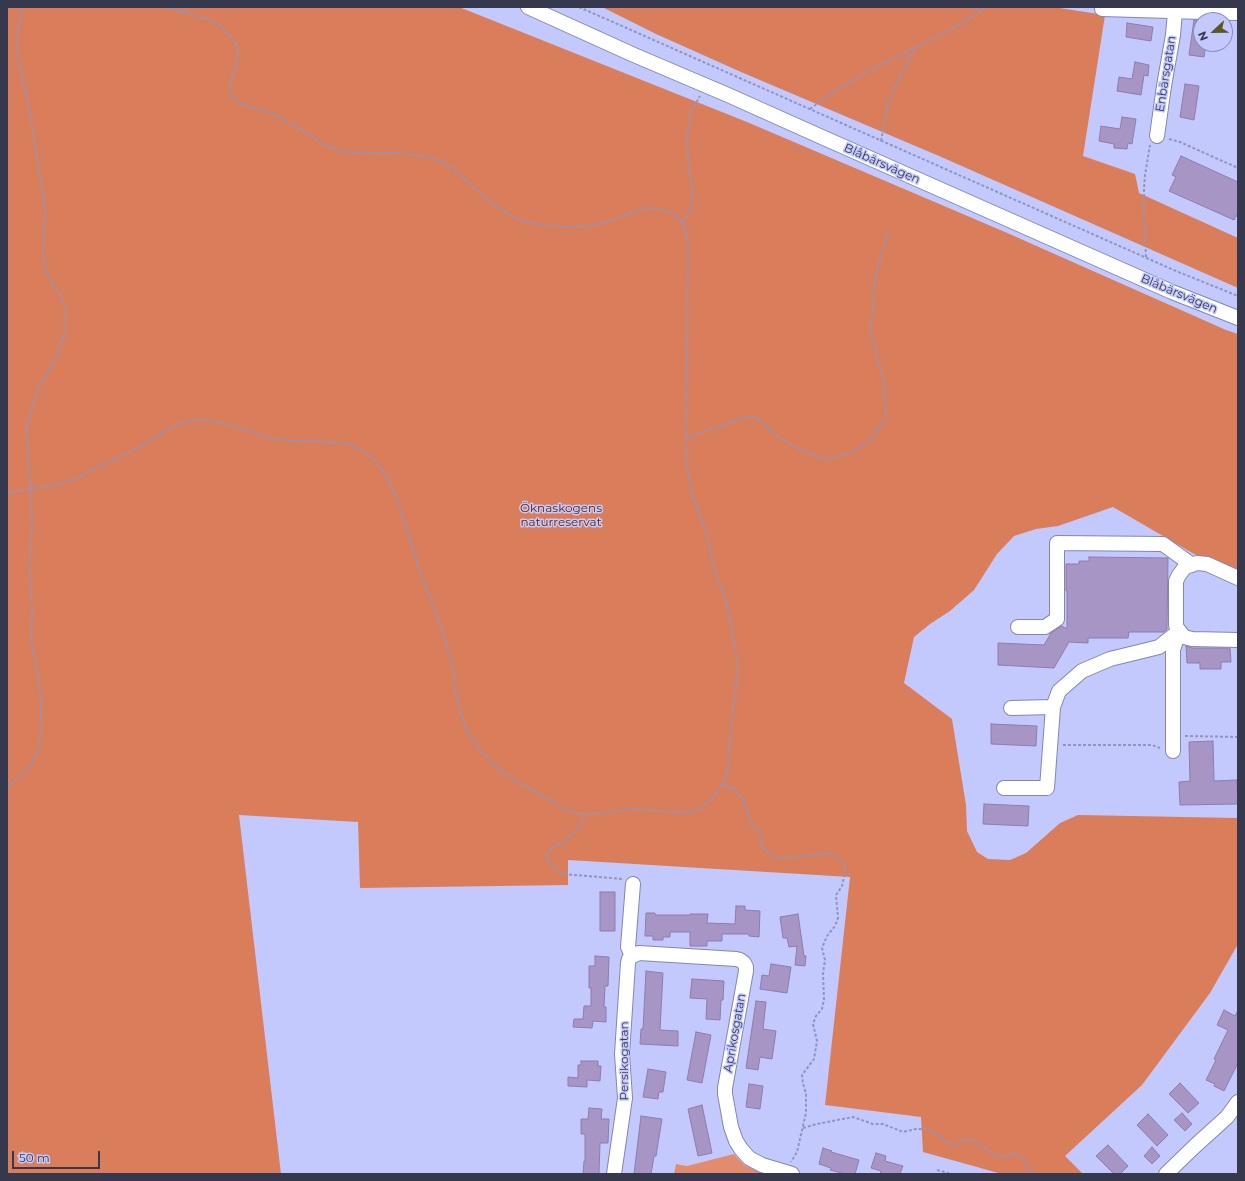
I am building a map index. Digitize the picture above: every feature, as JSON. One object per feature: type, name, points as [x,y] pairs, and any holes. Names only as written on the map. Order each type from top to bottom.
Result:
[{"type":"street","name":"Blåbärsvägen","points":[[528,7],[1172,292],[1238,318]]},
{"type":"street","points":[[1102,8],[1127,8],[1175,12],[1238,13]]},
{"type":"street","name":"Enbärsgatan","points":[[1157,136],[1175,12]]},
{"type":"street","points":[[1018,627],[1045,627],[1057,619],[1057,543],[1163,544],[1192,565]]},
{"type":"street","points":[[1238,578],[1207,564],[1197,563],[1185,567],[1176,581],[1176,625],[1178,631],[1184,637],[1192,639],[1238,640]]},
{"type":"street","points":[[1004,788],[1047,788],[1053,707],[1059,691],[1082,671],[1110,659],[1159,647],[1178,631]]},
{"type":"street","points":[[1173,746],[1173,650],[1178,631]]},
{"type":"street","points":[[1011,708],[1053,707]]},
{"type":"street","points":[[633,884],[628,947],[635,955]]},
{"type":"street","name":"Aprikosgatan","points":[[635,955],[736,959],[744,963],[746,971],[725,1088],[733,1134],[741,1149],[749,1158],[762,1165],[787,1173]]},
{"type":"street","name":"Persikogatan","points":[[614,1174],[625,1098],[622,1048],[628,963],[629,959],[635,955]]},
{"type":"street","points":[[1166,1174],[1227,1117],[1238,1102]]},
{"type":"path","points":[[7,788],[25,772],[35,759],[39,746],[41,703],[38,675],[31,639],[32,608],[28,560],[32,530],[31,488],[26,430],[33,404],[64,336],[66,319],[65,306],[46,271],[43,254],[46,207],[29,107],[16,43],[22,7]]},
{"type":"path","points":[[7,494],[73,480],[136,449],[176,425],[192,420],[218,422],[272,439],[348,444],[363,451],[375,460],[388,478],[399,505],[420,571],[440,623],[452,665],[456,694],[461,715],[468,732],[481,751],[496,768],[521,784],[577,814],[596,814],[632,809],[686,813],[700,808],[712,798],[723,784],[728,768],[738,670],[726,599],[715,573],[705,528],[692,495],[686,460],[688,242],[683,223],[674,214],[661,209],[645,208],[604,223],[588,226],[565,227],[529,223],[515,218],[487,200],[454,169],[443,162],[424,156],[398,153],[355,153],[339,150],[325,145],[273,114],[242,104],[232,97],[230,82],[236,65],[238,50],[233,39],[221,26],[208,20],[165,7]]},
{"type":"path","points":[[184,12],[186,7]]},
{"type":"path","points":[[579,7],[881,141],[1238,296]]},
{"type":"path","points":[[810,109],[829,95],[864,74],[966,21],[986,7]]},
{"type":"path","points":[[881,141],[888,105],[914,48]]},
{"type":"path","points":[[683,223],[690,210],[693,195],[689,170],[687,137],[691,112],[699,97],[710,87]]},
{"type":"path","points":[[1146,257],[1144,218],[1145,175],[1150,146],[1152,141],[1157,136],[1180,142],[1238,168]]},
{"type":"path","points":[[686,438],[745,417],[757,418],[776,435],[795,447],[824,460],[851,453],[869,441],[886,419],[884,383],[870,327],[875,278],[888,232]]},
{"type":"path","points":[[1050,745],[1173,746],[1185,736],[1238,737]]},
{"type":"path","points":[[723,784],[735,790],[745,803],[750,822],[760,831],[762,847],[773,857],[787,858],[832,853],[841,859],[846,868],[842,886],[836,894],[838,918],[835,926],[827,936],[822,948],[825,960],[823,973],[824,1000],[822,1009],[816,1016],[813,1024],[817,1041],[814,1059],[802,1075],[806,1094],[806,1113],[803,1128],[797,1152],[787,1173]]},
{"type":"path","points":[[585,814],[578,829],[564,842],[552,847],[548,853],[548,861],[554,868],[563,874],[623,879],[633,884]]},
{"type":"path","points":[[803,1128],[853,1117],[873,1124],[882,1124],[903,1132],[916,1129],[926,1129],[939,1135],[948,1144],[956,1146],[964,1140],[971,1139],[993,1154],[1004,1157],[1014,1153],[1024,1158],[1032,1174]]},
{"type":"path","points":[[937,1170],[952,1174]]},
{"type":"shaded area","points":[[734,1154],[744,1165],[767,1174],[674,1174],[676,1164],[687,1166]]},
{"type":"green space","name":"Öknaskogens naturreservat","points":[[7,7],[459,7],[747,122],[1005,232],[1238,334],[1238,571],[1194,554],[1113,507],[1058,526],[1036,529],[1014,536],[997,554],[974,590],[950,611],[914,637],[904,683],[952,719],[966,805],[967,831],[977,852],[988,859],[1010,860],[1026,853],[1060,823],[1078,815],[1238,818],[1238,944],[1210,993],[1142,1085],[1065,1156],[1083,1174],[1002,1174],[923,1152],[921,1117],[825,1105],[850,877],[568,860],[568,885],[360,888],[358,822],[239,815],[281,1174],[7,1174]]},
{"type":"green space","points":[[602,7],[1053,7],[1105,15],[1083,156],[1135,174],[1139,193],[1238,238],[1238,288],[939,156],[741,72],[656,34]]},
{"type":"building","points":[[1127,23],[1153,27],[1151,41],[1126,37]]},
{"type":"building","points":[[1193,27],[1193,52],[1205,52],[1204,57],[1189,55]]},
{"type":"building","points":[[1135,62],[1149,65],[1148,76],[1144,75],[1141,95],[1117,91],[1119,77],[1132,79]]},
{"type":"building","points":[[1185,84],[1199,86],[1194,120],[1180,117]]},
{"type":"building","points":[[1122,117],[1136,119],[1132,144],[1128,143],[1127,149],[1114,148],[1114,144],[1099,141],[1101,126],[1120,129]]},
{"type":"building","points":[[1181,156],[1238,182],[1238,213],[1234,220],[1169,191],[1176,177],[1172,175]]},
{"type":"building","points":[[1089,557],[1168,558],[1167,629],[1164,632],[1129,632],[1128,638],[1088,638],[1088,643],[1069,642],[1054,668],[998,665],[998,643],[1044,645],[1051,633],[1062,626],[1067,629],[1066,564],[1079,564],[1079,561],[1089,561]]},
{"type":"building","points":[[1186,646],[1192,648],[1230,648],[1231,662],[1221,662],[1221,669],[1200,669],[1200,663],[1187,663]]},
{"type":"building","points":[[991,724],[1037,726],[1036,746],[991,744]]},
{"type":"building","points":[[1213,741],[1214,781],[1237,780],[1238,804],[1180,805],[1179,782],[1190,781],[1189,742]]},
{"type":"building","points":[[984,804],[1029,806],[1028,826],[983,824]]},
{"type":"building","points":[[600,892],[615,892],[615,931],[600,931]]},
{"type":"building","points":[[736,906],[745,906],[745,910],[760,911],[759,937],[749,936],[749,934],[722,934],[722,941],[707,941],[707,946],[690,946],[690,932],[670,932],[670,937],[663,937],[663,940],[653,940],[653,936],[645,936],[646,913],[655,913],[655,915],[708,914],[707,923],[735,924]]},
{"type":"building","points":[[798,914],[804,956],[806,956],[805,966],[795,965],[797,946],[789,947],[787,938],[783,938],[780,917]]},
{"type":"building","points":[[595,956],[609,957],[608,986],[605,986],[604,1007],[606,1007],[606,1022],[593,1021],[592,1028],[573,1027],[574,1019],[583,1019],[584,1006],[591,1006],[589,966],[595,966]]},
{"type":"building","points":[[771,964],[791,967],[787,993],[760,989],[762,975],[769,976]]},
{"type":"building","points":[[646,971],[663,973],[660,1030],[678,1031],[678,1046],[640,1044],[641,1029],[643,1029]]},
{"type":"building","points":[[692,979],[724,981],[720,1020],[706,1019],[707,999],[690,998]]},
{"type":"building","points":[[756,1001],[766,1002],[763,1029],[776,1031],[772,1059],[760,1057],[758,1070],[746,1068]]},
{"type":"building","points":[[1224,1010],[1235,1016],[1238,1010],[1238,1063],[1224,1091],[1214,1086],[1215,1084],[1206,1080],[1228,1030],[1217,1025]]},
{"type":"building","points":[[696,1032],[711,1035],[702,1083],[687,1080]]},
{"type":"building","points":[[581,1061],[598,1061],[598,1066],[601,1066],[600,1081],[587,1080],[587,1087],[568,1086],[568,1077],[578,1078],[578,1065],[581,1065]]},
{"type":"building","points":[[648,1069],[666,1072],[663,1092],[659,1092],[658,1099],[643,1097]]},
{"type":"building","points":[[1180,1083],[1199,1103],[1188,1113],[1169,1094]]},
{"type":"building","points":[[749,1084],[763,1086],[760,1109],[746,1107]]},
{"type":"building","points":[[702,1105],[712,1153],[698,1156],[688,1109]]},
{"type":"building","points":[[589,1108],[602,1109],[601,1119],[609,1119],[608,1143],[600,1143],[599,1174],[583,1174],[585,1161],[585,1134],[581,1134],[581,1119],[588,1119]]},
{"type":"building","points":[[1182,1113],[1192,1124],[1185,1131],[1174,1120]]},
{"type":"building","points":[[1148,1114],[1168,1135],[1157,1146],[1137,1125]]},
{"type":"building","points":[[641,1116],[662,1119],[656,1156],[654,1156],[651,1174],[634,1174]]},
{"type":"building","points":[[1108,1145],[1128,1166],[1120,1174],[1114,1174],[1096,1156]]},
{"type":"building","points":[[1152,1147],[1160,1156],[1152,1164],[1144,1156]]},
{"type":"building","points":[[823,1148],[832,1151],[831,1152],[859,1160],[855,1174],[845,1174],[830,1170],[831,1168],[819,1164]]},
{"type":"building","points":[[876,1153],[886,1156],[885,1161],[903,1166],[900,1174],[880,1174],[881,1171],[871,1168]]}]
